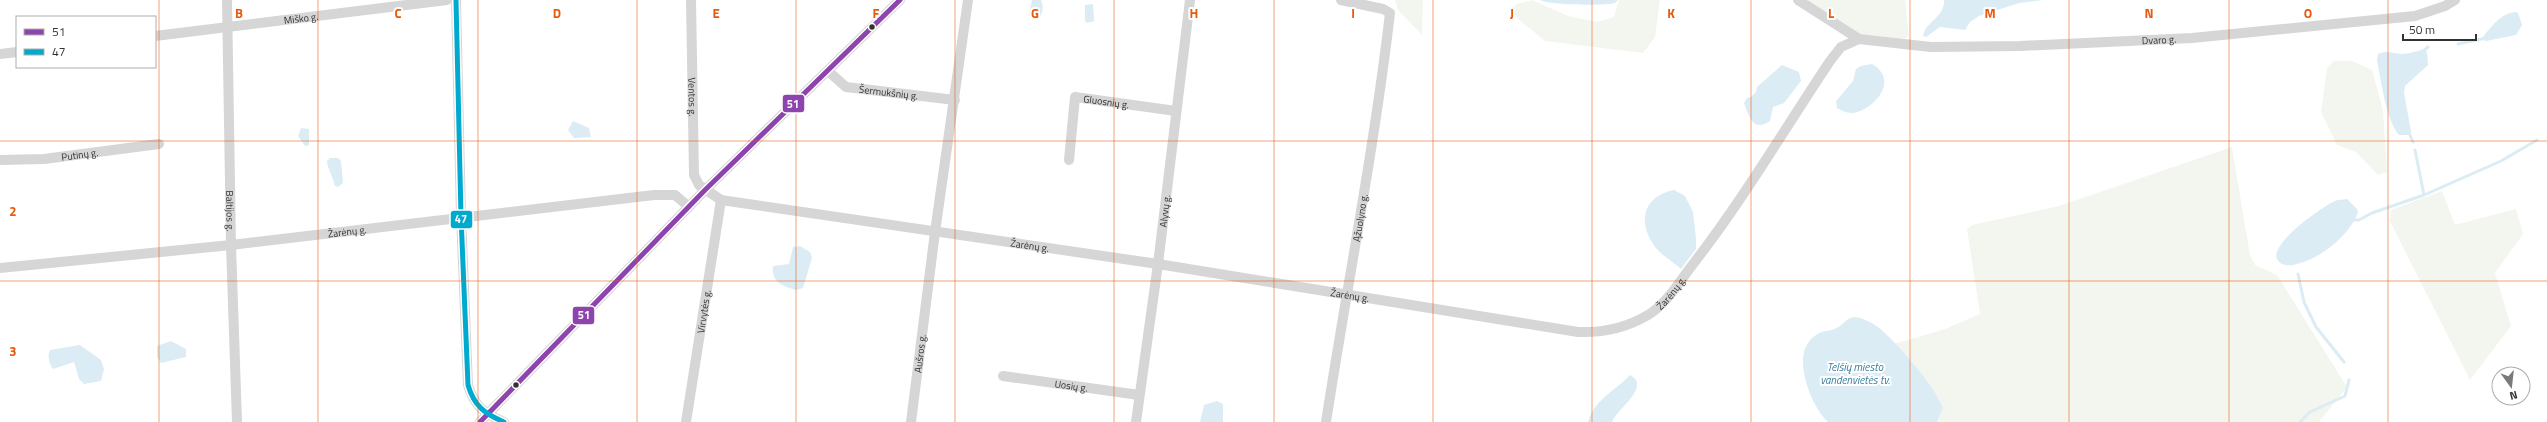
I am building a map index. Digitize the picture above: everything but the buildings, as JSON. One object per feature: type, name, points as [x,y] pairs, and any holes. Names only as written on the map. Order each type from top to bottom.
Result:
[{"type":"street","name":"Baltijos g.","points":[[227,0],[231,244],[237,422]]},
{"type":"street","name":"Miško g.","points":[[156,36],[447,0]]},
{"type":"street","points":[[456,0],[461,216],[468,385],[474,403],[488,414],[504,422]]},
{"type":"street","name":"Ventos g.","points":[[691,0],[693,162],[696,180],[705,190]]},
{"type":"street","points":[[480,422],[705,190],[900,0]]},
{"type":"street","name":"Aušros g.","points":[[911,422],[935,232],[955,100],[968,0]]},
{"type":"street","name":"Alyvų g.","points":[[1136,422],[1158,264],[1190,0]]},
{"type":"street","points":[[1341,0],[1385,7]]},
{"type":"street","points":[[1798,0],[1858,40]]},
{"type":"street","name":"Dvaro g.","points":[[1858,40],[1931,47],[2020,46],[2192,38],[2415,16],[2445,6],[2455,0]]},
{"type":"street","name":"Ąžuolyno g.","points":[[1326,422],[1346,294],[1363,202],[1385,7]]},
{"type":"street","name":"Žarėnų g.","points":[[705,190],[721,200],[1158,264],[1578,332],[1596,333],[1622,327],[1648,315],[1668,298],[1706,248],[1830,61],[1842,47],[1858,40]]},
{"type":"street","points":[[0,54],[16,52]]},
{"type":"street","name":"Šermukšnių g.","points":[[828,71],[846,86],[955,100]]},
{"type":"street","name":"Gluosnių g.","points":[[1069,160],[1075,97],[1176,111]]},
{"type":"street","name":"Putinų g.","points":[[0,160],[44,159],[159,144]]},
{"type":"street","name":"Žarėnų g.","points":[[0,268],[231,244],[461,216],[667,194],[679,197],[689,207]]},
{"type":"street","name":"Virvytės g.","points":[[686,422],[721,200]]},
{"type":"street","name":"Uosių g.","points":[[1003,376],[1139,395]]},
{"type":"shaded area","points":[[1395,0],[1423,0],[1422,35],[1398,10]]},
{"type":"shaded area","points":[[1532,0],[1568,16],[1597,22],[1614,17],[1619,0],[1660,0],[1655,37],[1643,53],[1545,41],[1511,13],[1516,4]]},
{"type":"shaded area","points":[[1802,0],[1905,0],[1909,36],[1905,39],[1859,34]]},
{"type":"shaded area","points":[[2334,61],[2352,61],[2372,70],[2383,110],[2387,172],[2378,175],[2356,152],[2337,145],[2321,112],[2327,68]]},
{"type":"shaded area","points":[[2232,147],[2250,255],[2255,265],[2277,275],[2347,387],[2319,422],[1937,422],[1943,408],[1940,400],[1894,344],[1945,329],[1980,314],[1967,229],[1972,225],[2059,206]]},
{"type":"shaded area","points":[[2442,191],[2455,225],[2516,209],[2523,234],[2495,273],[2511,326],[2470,380],[2390,221],[2391,210]]},
{"type":"water","points":[[1032,0],[1041,0],[1042,3],[1042,13],[1038,20],[1032,19],[1029,14]]},
{"type":"water","points":[[1540,0],[1618,0],[1615,3],[1609,4],[1588,5],[1553,3]]},
{"type":"water","points":[[1944,0],[2043,0],[2019,3],[1979,16],[1970,22],[1965,30],[1940,27],[1926,37],[1923,36],[1927,27],[1941,11]]},
{"type":"water","points":[[1093,4],[1094,21],[1087,23],[1085,21],[1085,5]]},
{"type":"water","points":[[2515,12],[2518,13],[2522,25],[2516,35],[2486,41],[2483,40],[2483,37],[2497,21],[2505,15]]},
{"type":"water","points":[[2424,49],[2427,52],[2428,65],[2405,86],[2404,93],[2411,131],[2410,135],[2399,135],[2394,128],[2387,110],[2377,60],[2378,54],[2387,52],[2404,54]]},
{"type":"water","points":[[1872,64],[1880,71],[1884,79],[1884,86],[1875,101],[1868,107],[1852,113],[1844,112],[1837,108],[1836,101],[1853,81],[1856,69],[1861,66]]},
{"type":"water","points":[[1782,65],[1799,72],[1801,81],[1784,103],[1773,107],[1770,121],[1764,124],[1756,124],[1750,118],[1744,103],[1747,98],[1751,97],[1756,92],[1757,87]]},
{"type":"water","points":[[573,121],[589,128],[591,137],[574,138],[568,130]]},
{"type":"water","points":[[301,128],[309,129],[309,145],[305,146],[298,136]]},
{"type":"water","points":[[330,158],[338,158],[341,161],[343,183],[338,187],[335,186],[328,166],[327,161]]},
{"type":"water","points":[[1674,190],[1685,196],[1693,212],[1696,239],[1696,249],[1681,269],[1656,248],[1648,235],[1645,226],[1645,218],[1650,203],[1656,197]]},
{"type":"water","points":[[2347,199],[2357,209],[2358,213],[2347,231],[2339,239],[2322,253],[2303,262],[2293,265],[2284,265],[2278,261],[2277,252],[2281,244],[2298,226],[2336,200]]},
{"type":"water","points":[[800,246],[810,252],[812,258],[803,288],[796,290],[782,285],[776,280],[773,266],[789,264],[793,247]]},
{"type":"water","name":"Telšių miesto vandenvietės tv.","points":[[1853,317],[1866,320],[1878,327],[1915,365],[1933,389],[1943,408],[1937,422],[1828,422],[1822,415],[1811,396],[1807,384],[1804,373],[1804,351],[1812,338],[1820,333],[1840,326]]},
{"type":"water","points":[[171,341],[186,349],[186,357],[161,363],[157,357],[157,346]]},
{"type":"water","points":[[80,345],[101,360],[104,369],[101,381],[84,384],[79,379],[74,362],[53,369],[49,358],[50,350]]},
{"type":"water","points":[[1630,375],[1636,380],[1637,385],[1635,392],[1612,422],[1588,422],[1595,407]]},
{"type":"water","points":[[1217,401],[1223,404],[1223,422],[1200,422],[1204,405]]},
{"type":"waterway","points":[[2458,44],[2486,38]]},
{"type":"waterway","points":[[2422,52],[2428,47]]},
{"type":"waterway","points":[[2409,133],[2413,142]]},
{"type":"waterway","points":[[2424,195],[2501,161],[2537,140]]},
{"type":"waterway","points":[[2350,220],[2359,220],[2372,213],[2424,195],[2415,150]]},
{"type":"waterway","points":[[2298,274],[2304,302],[2316,327],[2344,362]]},
{"type":"waterway","points":[[2300,422],[2310,412],[2345,396],[2349,380]]},
{"type":"transit line","name":"47","points":[[456,0],[461,216],[468,385],[473,399],[477,404],[491,416],[504,422]]},
{"type":"transit line","name":"51","points":[[480,422],[705,190],[900,0]]}]
